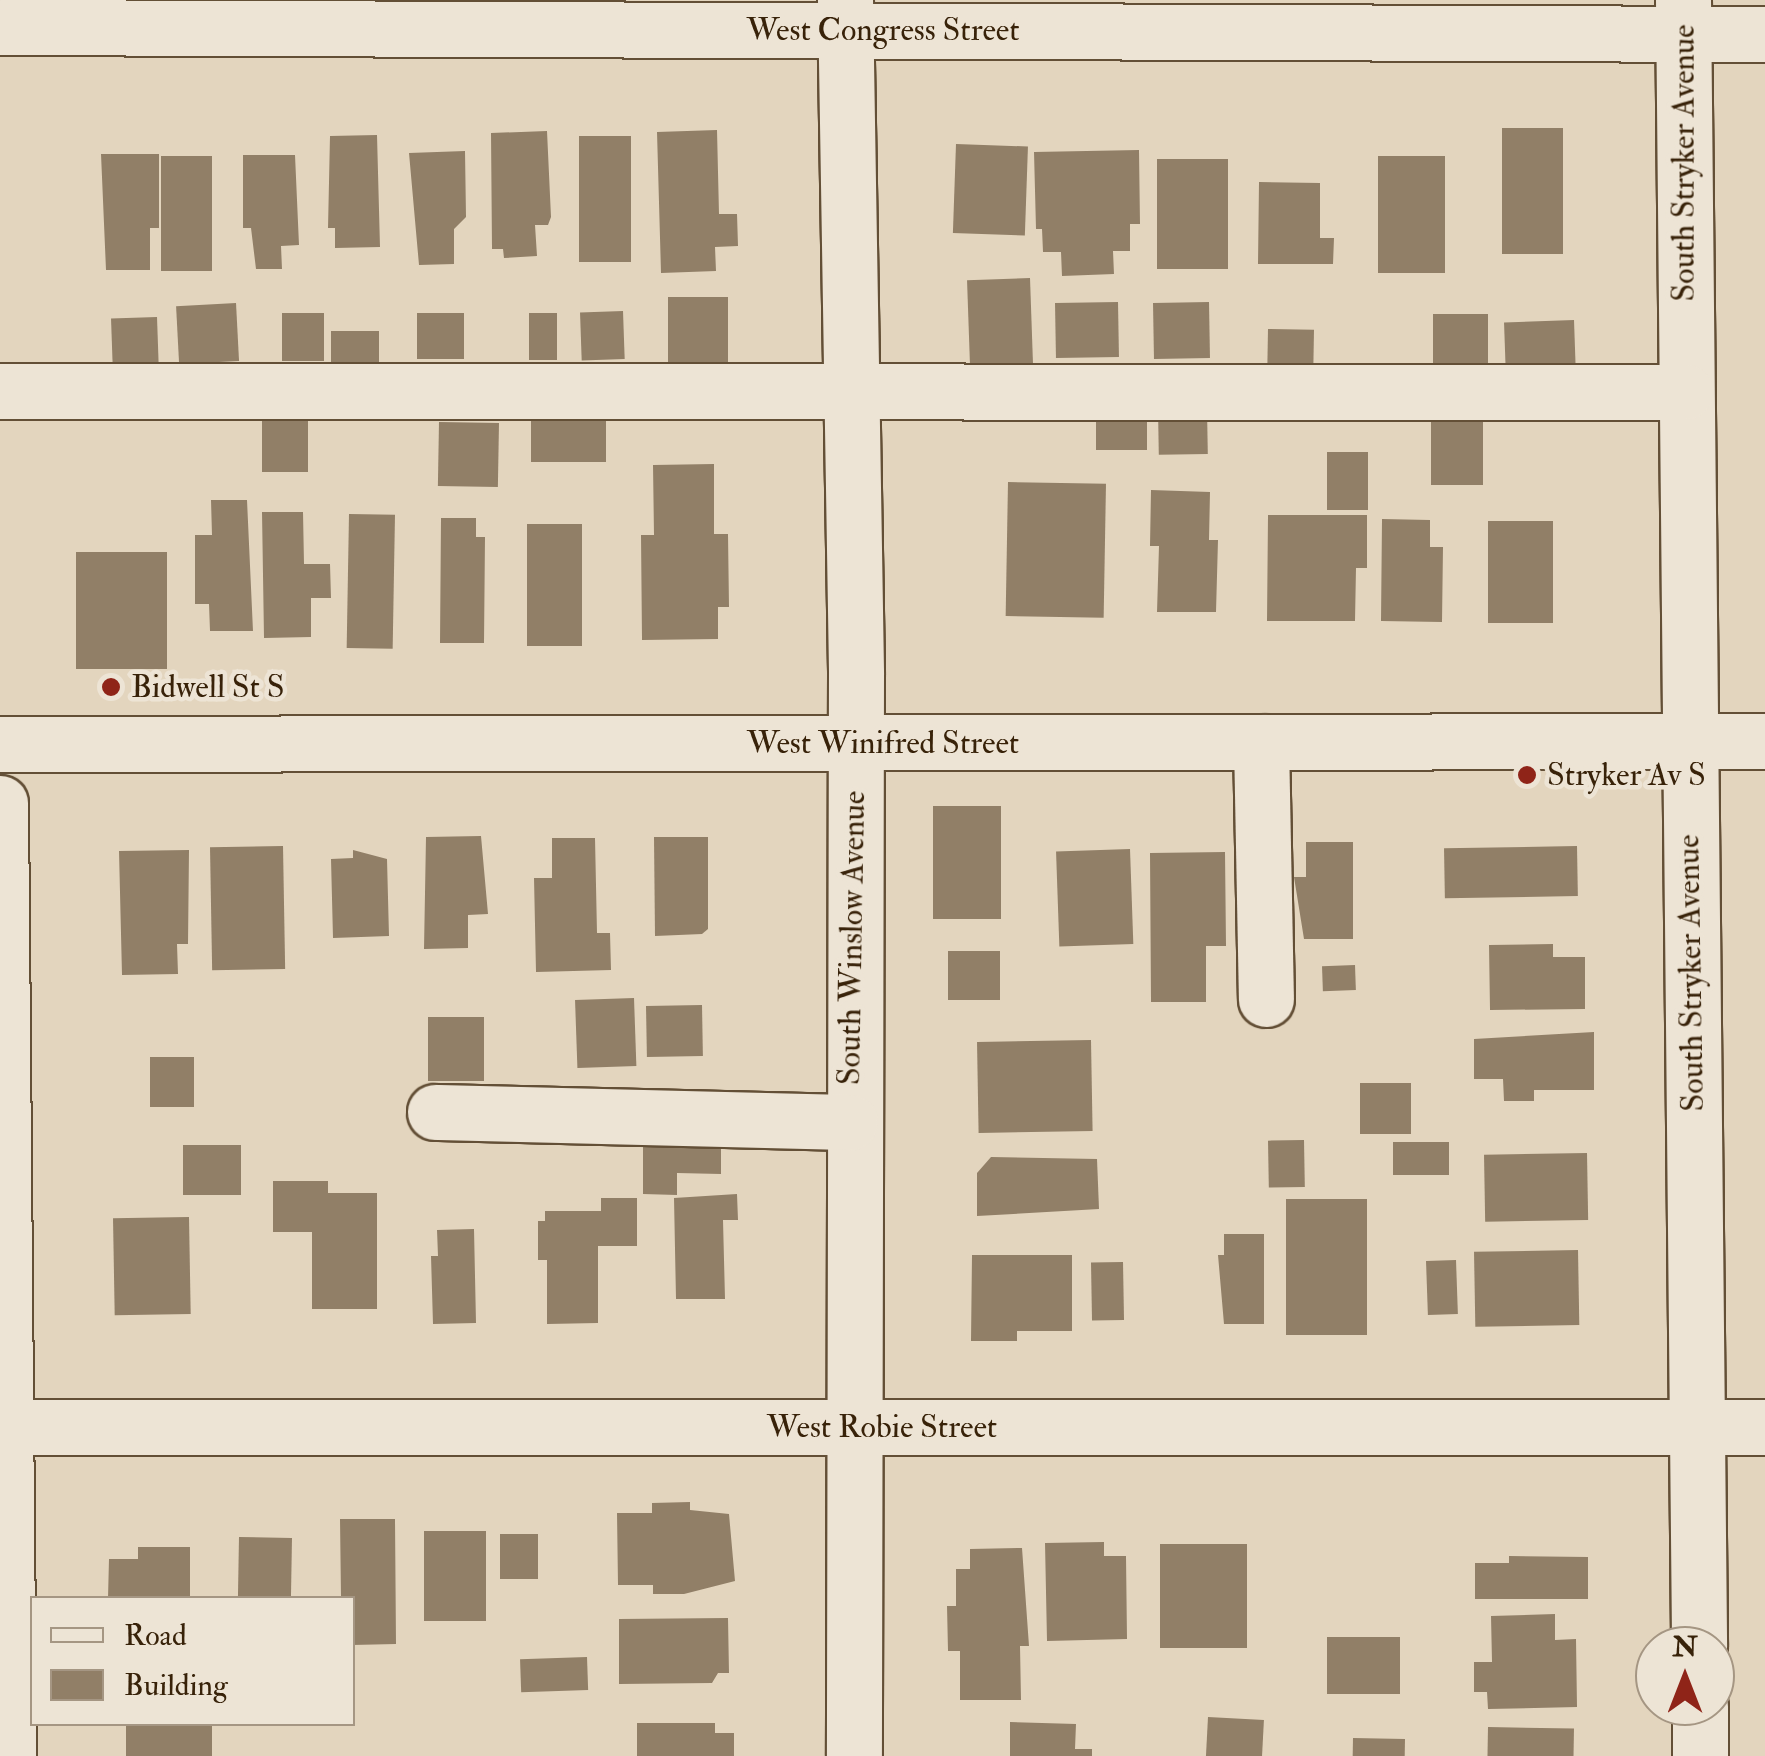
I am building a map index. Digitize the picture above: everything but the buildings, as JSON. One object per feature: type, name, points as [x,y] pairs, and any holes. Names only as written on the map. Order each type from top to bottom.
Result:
[{"type":"street","name":"West Congress Street","points":[[0,27],[845,15],[1683,17],[1765,34]]},
{"type":"street","name":"South Winslow Avenue","points":[[845,15],[853,743],[850,1122],[854,1756]]},
{"type":"street","name":"South Stryker Avenue","points":[[1683,17],[1698,1626]]},
{"type":"street","points":[[0,391],[1685,392]]},
{"type":"street","name":"West Winifred Street","points":[[0,744],[1765,740]]},
{"type":"street","points":[[1261,742],[1266,999]]},
{"type":"street","points":[[0,803],[8,1756]]},
{"type":"street","points":[[435,1112],[850,1122]]},
{"type":"street","name":"West Robie Street","points":[[3,1428],[1765,1426]]},
{"type":"street","points":[[1700,1726],[1700,1756]]},
{"type":"place","name":"Bidwell St S","points":[[111,687]]},
{"type":"place","name":"Stryker Av S","points":[[1527,775]]}]
